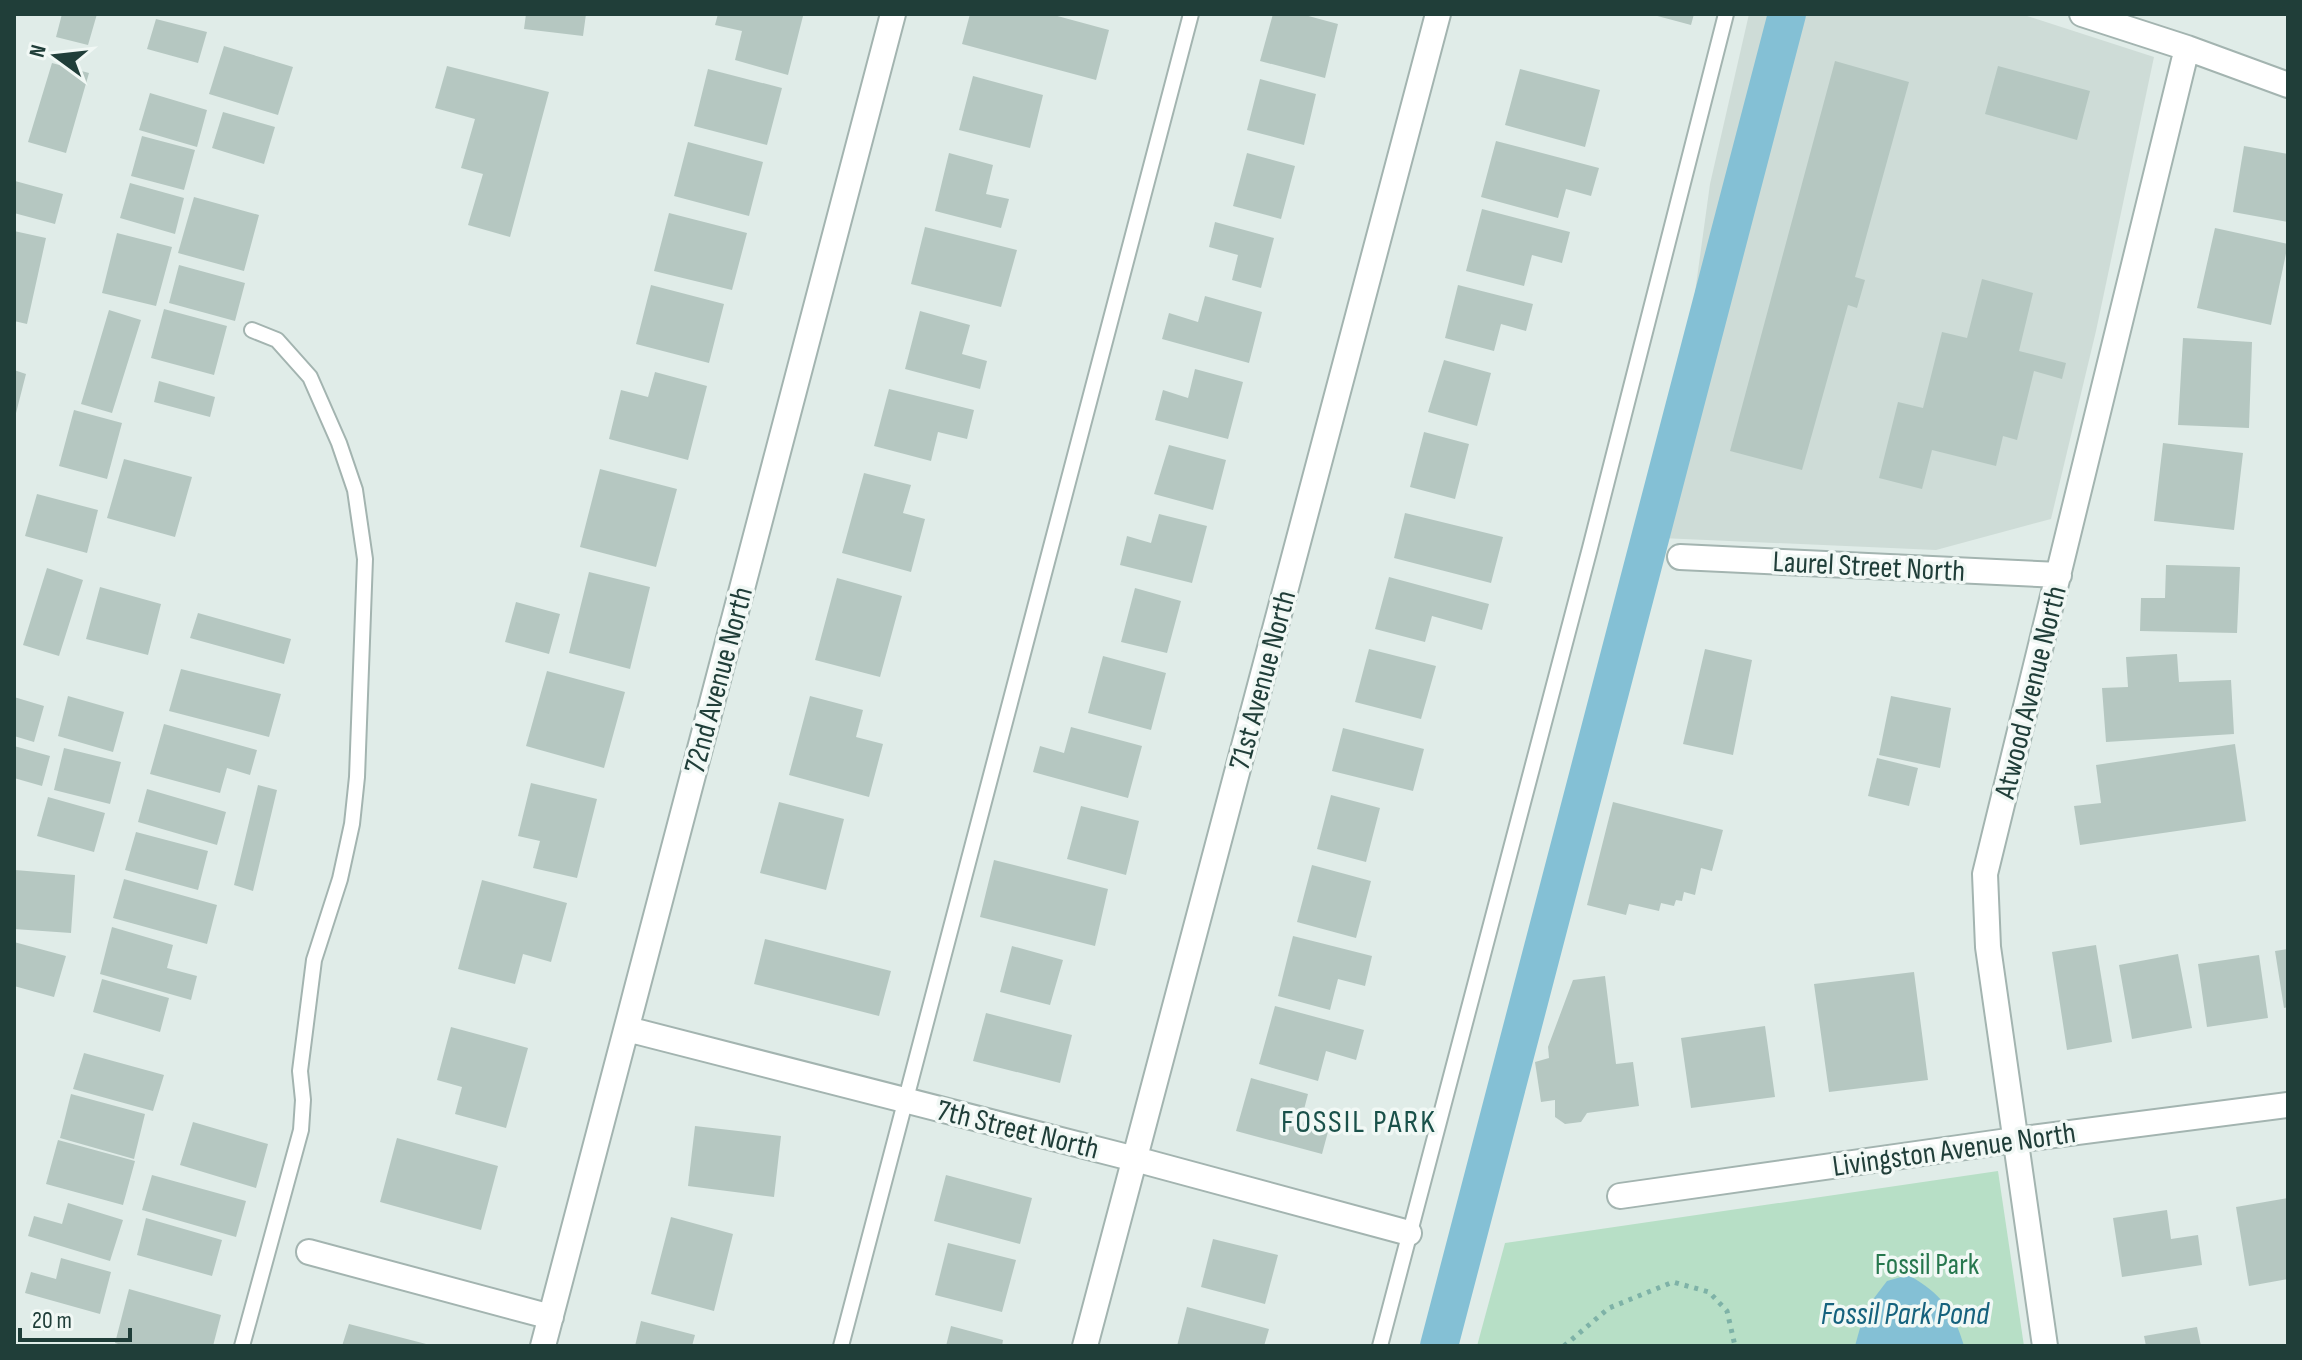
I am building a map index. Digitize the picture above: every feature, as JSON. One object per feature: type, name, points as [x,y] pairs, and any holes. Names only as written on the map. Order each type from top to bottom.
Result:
[{"type":"street","name":"72nd Avenue North","points":[[543,1346],[893,14]]},
{"type":"street","name":"71st Avenue North","points":[[1085,1346],[1438,14]]},
{"type":"street","points":[[2082,14],[2288,85]]},
{"type":"street","name":"Atwood Avenue North","points":[[2045,1346],[1988,947],[1985,874],[2187,48]]},
{"type":"street","name":"Laurel Street North","points":[[1680,557],[2059,575]]},
{"type":"street","name":"7th Street North","points":[[627,1029],[1135,1159],[1409,1233]]},
{"type":"street","name":"Livingston Avenue North","points":[[1620,1196],[2288,1105]]},
{"type":"street","points":[[309,1252],[551,1317]]},
{"type":"lane","points":[[841,1346],[1191,14]]},
{"type":"lane","points":[[1380,1346],[1590,548],[1726,14]]},
{"type":"lane","points":[[242,1346],[301,1130],[303,1100],[300,1071],[314,960],[340,879],[352,824],[357,777],[365,559],[355,490],[339,443],[310,377],[277,340],[252,330]]},
{"type":"path","points":[[1564,1346],[1609,1308],[1673,1282],[1709,1292],[1727,1311],[1735,1346]]},
{"type":"shaded area","points":[[1749,14],[2021,14],[2154,57],[2096,331],[2051,519],[1936,550],[1661,538],[1710,184]]},
{"type":"green space","name":"Fossil Park","points":[[1998,1171],[2024,1346],[1477,1346],[1505,1243]]},
{"type":"water","name":"Fossil Park Pond","points":[[1908,1275],[1944,1304],[1964,1346],[1855,1346],[1865,1310],[1887,1281]]},
{"type":"building","points":[[62,14],[97,14],[88,45],[56,37]]},
{"type":"building","points":[[526,14],[586,14],[583,36],[524,29]]},
{"type":"building","points":[[718,14],[803,16],[788,75],[735,60],[742,31],[715,25]]},
{"type":"building","points":[[970,14],[1050,14],[1109,30],[1096,80],[962,44]]},
{"type":"building","points":[[1273,14],[1301,14],[1338,24],[1325,78],[1260,61]]},
{"type":"building","points":[[1650,14],[1694,14],[1691,25]]},
{"type":"building","points":[[156,19],[207,32],[198,63],[147,49]]},
{"type":"building","points":[[224,46],[293,67],[278,115],[209,94]]},
{"type":"building","points":[[1835,61],[1909,82],[1855,277],[1865,280],[1857,308],[1848,305],[1802,470],[1730,451]]},
{"type":"building","points":[[52,63],[89,73],[66,153],[28,142]]},
{"type":"building","points":[[447,66],[549,92],[510,237],[468,225],[483,174],[461,168],[475,119],[435,108]]},
{"type":"building","points":[[1998,66],[2090,91],[2077,140],[1985,114]]},
{"type":"building","points":[[708,69],[782,88],[767,145],[694,126]]},
{"type":"building","points":[[1520,69],[1600,90],[1585,147],[1505,125]]},
{"type":"building","points":[[973,76],[1043,95],[1030,148],[959,130]]},
{"type":"building","points":[[1260,79],[1316,94],[1304,145],[1247,130]]},
{"type":"building","points":[[150,93],[207,110],[197,147],[139,130]]},
{"type":"building","points":[[223,112],[275,127],[264,164],[212,148]]},
{"type":"building","points":[[142,136],[195,150],[184,190],[131,176]]},
{"type":"building","points":[[1496,141],[1599,168],[1591,196],[1566,189],[1558,218],[1481,197]]},
{"type":"building","points":[[688,142],[763,162],[749,216],[674,196]]},
{"type":"building","points":[[2244,146],[2288,154],[2288,222],[2233,212]]},
{"type":"building","points":[[949,153],[993,165],[986,194],[1009,199],[1001,228],[935,211]]},
{"type":"building","points":[[1247,153],[1295,166],[1281,219],[1233,206]]},
{"type":"building","points":[[15,181],[63,194],[55,224],[14,213]]},
{"type":"building","points":[[130,183],[184,198],[175,234],[120,218]]},
{"type":"building","points":[[194,197],[259,215],[244,271],[178,253]]},
{"type":"building","points":[[1482,209],[1570,232],[1562,263],[1532,255],[1524,286],[1466,271]]},
{"type":"building","points":[[669,213],[747,233],[732,290],[654,271]]},
{"type":"building","points":[[1215,222],[1274,238],[1261,288],[1232,280],[1238,255],[1209,247]]},
{"type":"building","points":[[925,227],[1017,250],[1001,307],[911,284]]},
{"type":"building","points":[[2215,228],[2288,244],[2271,325],[2197,308]]},
{"type":"building","points":[[14,231],[46,238],[27,324],[14,321]]},
{"type":"building","points":[[117,233],[172,247],[156,306],[102,293]]},
{"type":"building","points":[[179,265],[245,283],[235,321],[169,303]]},
{"type":"building","points":[[1982,279],[2033,293],[2019,351],[2066,363],[2062,379],[2034,371],[2017,440],[2003,436],[1996,466],[1932,450],[1922,489],[1879,478],[1898,402],[1923,408],[1942,332],[1967,338]]},
{"type":"building","points":[[651,285],[724,304],[709,363],[636,344]]},
{"type":"building","points":[[1458,285],[1533,304],[1526,331],[1501,324],[1494,351],[1445,338]]},
{"type":"building","points":[[1205,296],[1262,312],[1249,363],[1162,339],[1169,313],[1198,322]]},
{"type":"building","points":[[164,309],[227,326],[214,375],[151,358]]},
{"type":"building","points":[[109,310],[141,320],[112,413],[81,404]]},
{"type":"building","points":[[920,311],[970,325],[962,354],[987,361],[980,389],[905,369]]},
{"type":"building","points":[[2183,338],[2252,342],[2249,428],[2178,425]]},
{"type":"building","points":[[1444,360],[1491,373],[1477,426],[1428,412]]},
{"type":"building","points":[[1195,369],[1243,382],[1228,439],[1155,420],[1163,390],[1188,398]]},
{"type":"building","points":[[14,370],[26,374],[15,417],[14,416]]},
{"type":"building","points":[[655,372],[707,386],[688,460],[609,439],[621,390],[648,397]]},
{"type":"building","points":[[159,381],[215,397],[210,417],[154,402]]},
{"type":"building","points":[[889,389],[974,410],[967,439],[938,432],[931,461],[874,446]]},
{"type":"building","points":[[74,410],[122,423],[107,479],[59,466]]},
{"type":"building","points":[[1424,432],[1469,444],[1455,499],[1410,487]]},
{"type":"building","points":[[2163,443],[2243,453],[2234,530],[2154,521]]},
{"type":"building","points":[[1169,445],[1226,460],[1213,510],[1154,494]]},
{"type":"building","points":[[124,459],[192,477],[175,537],[107,518]]},
{"type":"building","points":[[600,469],[677,489],[656,567],[580,547]]},
{"type":"building","points":[[864,473],[911,485],[903,513],[925,519],[911,572],[842,553]]},
{"type":"building","points":[[37,494],[98,510],[87,553],[25,536]]},
{"type":"building","points":[[1405,513],[1503,537],[1491,583],[1394,558]]},
{"type":"building","points":[[1159,514],[1207,526],[1192,583],[1120,565],[1127,536],[1151,543]]},
{"type":"building","points":[[2166,565],[2240,567],[2237,633],[2140,631],[2141,598],[2165,598]]},
{"type":"building","points":[[47,568],[83,580],[59,656],[23,645]]},
{"type":"building","points":[[589,572],[650,587],[630,669],[569,653]]},
{"type":"building","points":[[1389,577],[1489,604],[1482,630],[1432,616],[1425,642],[1375,629]]},
{"type":"building","points":[[837,578],[902,596],[880,677],[815,660]]},
{"type":"building","points":[[100,587],[161,604],[148,655],[86,639]]},
{"type":"building","points":[[1135,588],[1181,601],[1167,653],[1121,642]]},
{"type":"building","points":[[516,602],[560,614],[549,654],[505,642]]},
{"type":"building","points":[[198,613],[291,639],[284,664],[190,638]]},
{"type":"building","points":[[1369,649],[1436,666],[1421,719],[1355,702]]},
{"type":"building","points":[[1705,649],[1752,660],[1733,755],[1683,744]]},
{"type":"building","points":[[2177,654],[2179,682],[2231,680],[2234,734],[2106,742],[2102,688],[2128,687],[2126,657]]},
{"type":"building","points":[[1103,656],[1166,673],[1151,730],[1088,713]]},
{"type":"building","points":[[181,669],[281,694],[269,737],[169,711]]},
{"type":"building","points":[[547,671],[625,692],[604,768],[526,746]]},
{"type":"building","points":[[68,696],[124,712],[113,752],[58,736]]},
{"type":"building","points":[[810,696],[863,710],[856,737],[883,744],[869,797],[789,775]]},
{"type":"building","points":[[1891,696],[1951,708],[1940,768],[1879,755]]},
{"type":"building","points":[[14,697],[44,706],[34,742],[14,736]]},
{"type":"building","points":[[164,724],[257,750],[250,775],[227,768],[220,793],[150,774]]},
{"type":"building","points":[[1071,727],[1142,746],[1128,798],[1033,772],[1040,746],[1064,753]]},
{"type":"building","points":[[1343,728],[1424,749],[1413,791],[1332,771]]},
{"type":"building","points":[[2235,744],[2246,821],[2080,845],[2074,806],[2101,803],[2096,765]]},
{"type":"building","points":[[14,746],[50,756],[42,786],[14,778]]},
{"type":"building","points":[[64,748],[121,762],[110,804],[54,790]]},
{"type":"building","points":[[1877,758],[1918,768],[1909,806],[1868,796]]},
{"type":"building","points":[[531,783],[597,799],[577,878],[533,868],[540,841],[518,836]]},
{"type":"building","points":[[258,785],[277,790],[253,891],[234,885]]},
{"type":"building","points":[[147,789],[226,812],[217,845],[138,822]]},
{"type":"building","points":[[1331,795],[1380,808],[1366,862],[1317,849]]},
{"type":"building","points":[[48,797],[105,813],[94,852],[37,836]]},
{"type":"building","points":[[779,802],[844,819],[826,890],[760,873]]},
{"type":"building","points":[[1613,802],[1723,830],[1712,871],[1701,868],[1695,895],[1684,892],[1682,901],[1676,900],[1674,906],[1661,903],[1659,911],[1629,904],[1626,915],[1587,905]]},
{"type":"building","points":[[1081,806],[1139,821],[1126,875],[1067,859]]},
{"type":"building","points":[[136,832],[208,851],[198,890],[125,870]]},
{"type":"building","points":[[994,860],[1108,889],[1095,946],[980,917]]},
{"type":"building","points":[[1312,865],[1371,881],[1356,938],[1297,922]]},
{"type":"building","points":[[15,870],[75,875],[71,933],[14,929]]},
{"type":"building","points":[[124,879],[217,905],[207,944],[113,918]]},
{"type":"building","points":[[482,880],[567,903],[551,962],[523,954],[515,984],[458,969]]},
{"type":"building","points":[[112,927],[173,945],[167,968],[197,976],[191,1000],[100,974]]},
{"type":"building","points":[[1293,936],[1372,956],[1365,986],[1338,979],[1330,1010],[1278,996]]},
{"type":"building","points":[[765,939],[891,971],[879,1016],[754,984]]},
{"type":"building","points":[[14,942],[66,956],[54,997],[14,986]]},
{"type":"building","points":[[2096,945],[2112,1042],[2067,1050],[2052,952]]},
{"type":"building","points":[[1012,946],[1063,960],[1050,1005],[1000,992]]},
{"type":"building","points":[[2288,949],[2288,1007],[2284,1008],[2275,951]]},
{"type":"building","points":[[2178,954],[2192,1028],[2132,1039],[2119,965]]},
{"type":"building","points":[[2259,955],[2268,1018],[2207,1027],[2198,964]]},
{"type":"building","points":[[1914,972],[1928,1080],[1829,1092],[1814,984]]},
{"type":"building","points":[[1605,976],[1616,1064],[1633,1062],[1639,1106],[1587,1113],[1581,1122],[1565,1124],[1555,1117],[1555,1100],[1541,1102],[1535,1062],[1549,1058],[1548,1047],[1573,980]]},
{"type":"building","points":[[102,979],[169,998],[160,1032],[93,1012]]},
{"type":"building","points":[[1275,1006],[1364,1030],[1356,1060],[1326,1051],[1318,1081],[1259,1064]]},
{"type":"building","points":[[986,1013],[1072,1035],[1060,1083],[973,1061]]},
{"type":"building","points":[[1765,1026],[1775,1097],[1691,1108],[1681,1038]]},
{"type":"building","points":[[451,1027],[528,1048],[506,1128],[455,1114],[462,1087],[437,1080]]},
{"type":"building","points":[[84,1053],[164,1075],[153,1111],[73,1089]]},
{"type":"building","points":[[1251,1078],[1308,1094],[1301,1121],[1329,1128],[1322,1154],[1236,1131]]},
{"type":"building","points":[[71,1094],[145,1114],[134,1159],[60,1138]]},
{"type":"building","points":[[193,1122],[268,1144],[256,1188],[180,1165]]},
{"type":"building","points":[[695,1126],[781,1136],[774,1197],[688,1186]]},
{"type":"building","points":[[397,1138],[498,1166],[481,1230],[380,1202]]},
{"type":"building","points":[[58,1140],[135,1161],[123,1205],[46,1184]]},
{"type":"building","points":[[152,1175],[246,1201],[236,1237],[142,1210]]},
{"type":"building","points":[[946,1175],[1032,1198],[1020,1244],[934,1221]]},
{"type":"building","points":[[2288,1198],[2288,1279],[2249,1286],[2236,1207]]},
{"type":"building","points":[[68,1203],[123,1220],[110,1261],[28,1236],[34,1216],[62,1224]]},
{"type":"building","points":[[2167,1210],[2171,1239],[2198,1235],[2202,1265],[2122,1277],[2113,1218]]},
{"type":"building","points":[[671,1217],[733,1234],[714,1311],[651,1294]]},
{"type":"building","points":[[146,1218],[222,1240],[212,1276],[137,1255]]},
{"type":"building","points":[[1213,1239],[1278,1255],[1265,1304],[1201,1287]]},
{"type":"building","points":[[948,1243],[1016,1260],[1002,1312],[935,1295]]},
{"type":"building","points":[[61,1258],[111,1272],[100,1314],[25,1293],[31,1272],[56,1279]]},
{"type":"building","points":[[129,1289],[221,1315],[213,1346],[124,1346],[115,1343]]},
{"type":"building","points":[[1187,1307],[1269,1329],[1264,1346],[1177,1346]]},
{"type":"building","points":[[641,1321],[695,1335],[692,1346],[635,1346]]},
{"type":"building","points":[[349,1324],[430,1345],[430,1346],[342,1346]]},
{"type":"building","points":[[951,1326],[1003,1340],[1002,1346],[946,1346]]},
{"type":"building","points":[[2197,1327],[2201,1346],[2146,1346],[2144,1336]]},
{"type":"waterway","points":[[1439,1346],[1787,14]]},
{"type":"district","name":"FOSSIL PARK","points":[[1359,1121]]}]
